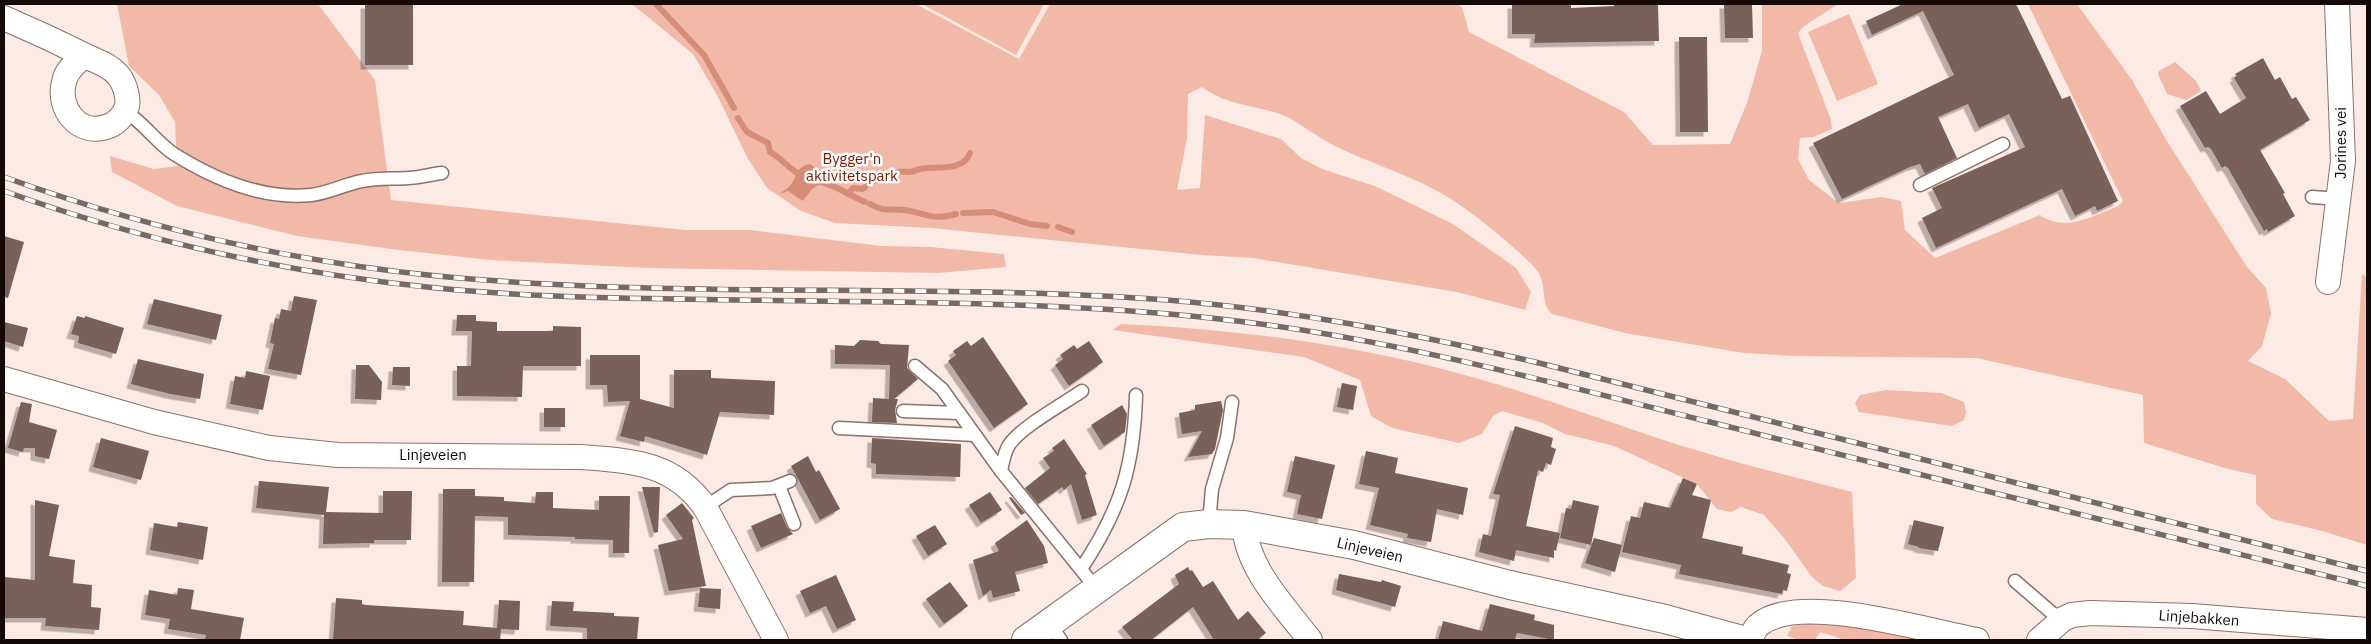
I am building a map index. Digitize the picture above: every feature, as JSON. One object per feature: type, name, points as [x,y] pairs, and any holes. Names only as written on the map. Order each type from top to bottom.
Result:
[{"type":"street","name":"Jorines vei","points":[[2328,282],[2340,199],[2343,162],[2337,4]]},
{"type":"street","points":[[4,18],[100,62],[118,75],[126,93],[128,103],[126,112],[116,122],[106,127],[80,126],[71,119],[62,100],[64,80],[71,68],[84,55]]},
{"type":"street","name":"Linjeveien","points":[[4,380],[154,422],[270,448],[338,455],[581,458],[641,464],[661,470],[678,478],[694,492],[706,507],[776,640]]},
{"type":"street","name":"Linjeveien","points":[[1026,640],[1055,631],[1089,578],[1184,527],[1209,524],[1244,525],[1354,545],[1510,585],[1666,619],[1742,640]]},
{"type":"street","points":[[1244,525],[1249,552],[1271,589],[1310,640]]},
{"type":"street","points":[[1751,640],[1755,628],[1760,623],[1784,614],[1804,612],[1862,616],[1976,640]]},
{"type":"street","name":"Linjebakken","points":[[2063,619],[2072,615],[2114,613],[2192,616],[2367,630]]},
{"type":"street","points":[[2039,640],[2063,619]]},
{"type":"lane","points":[[126,112],[140,121],[172,152],[195,166],[270,195],[312,195],[362,180],[411,178],[442,172]]},
{"type":"lane","points":[[1920,185],[2002,144]]},
{"type":"lane","points":[[2312,197],[2340,199]]},
{"type":"lane","points":[[915,366],[942,390],[1001,471],[1089,578]]},
{"type":"lane","points":[[1001,471],[1004,454],[1019,434],[1082,391]]},
{"type":"lane","points":[[1089,578],[1124,487],[1135,434],[1136,394]]},
{"type":"lane","points":[[1209,524],[1212,489],[1227,438],[1232,402]]},
{"type":"lane","points":[[903,411],[959,413]]},
{"type":"lane","points":[[839,428],[975,435]]},
{"type":"lane","points":[[706,507],[731,490],[785,483],[794,524]]},
{"type":"lane","points":[[2016,581],[2052,614],[2063,619]]},
{"type":"green space","points":[[117,4],[318,4],[375,80],[391,200],[685,230],[750,230],[881,246],[930,247],[1004,254],[1006,267],[938,273],[647,268],[490,260],[297,236],[177,206],[112,172],[110,156],[154,169],[177,166],[175,122],[159,95],[129,66]]},
{"type":"green space","name":"Bygger'n aktivitetspark","points":[[632,4],[916,4],[1019,59],[1050,4],[1456,4],[1462,7],[1469,32],[1624,112],[1653,145],[1730,144],[1747,103],[1762,51],[1762,4],[1838,4],[1804,26],[1798,33],[1831,120],[1832,129],[1813,137],[1800,138],[1798,159],[1809,180],[1839,203],[1882,197],[1901,201],[1905,230],[1935,258],[2040,215],[2059,223],[2069,223],[2099,214],[2118,206],[2123,201],[2028,4],[2077,4],[2132,80],[2165,138],[2247,267],[2266,288],[2271,314],[2262,346],[2248,361],[2285,379],[2329,421],[2353,419],[2362,274],[2367,277],[2367,545],[2322,531],[2272,519],[2256,504],[2256,475],[2228,469],[2144,443],[2143,395],[1976,358],[1796,356],[1744,353],[1625,333],[1552,314],[1546,305],[1541,277],[1534,266],[1494,230],[1446,196],[1431,187],[1333,145],[1284,116],[1229,101],[1210,93],[1202,87],[1188,94],[1187,138],[1177,190],[1200,188],[1205,115],[1281,139],[1301,158],[1322,169],[1375,186],[1453,224],[1516,268],[1531,292],[1525,310],[1457,292],[1253,258],[1202,255],[931,228],[835,223],[801,211],[767,188],[748,159],[717,95],[693,54]]},
{"type":"green space","points":[[922,4],[1044,4],[1016,55]]},
{"type":"green space","points":[[1849,14],[1878,84],[1837,101],[1808,32]]},
{"type":"green space","points":[[2175,62],[2196,81],[2201,91],[2186,100],[2167,94],[2158,74],[2159,71]]},
{"type":"green space","points":[[1121,324],[1250,334],[1335,346],[1419,363],[1523,392],[1675,444],[1761,469],[1852,492],[1856,578],[1840,591],[1823,586],[1812,577],[1784,538],[1764,515],[1741,507],[1731,512],[1717,509],[1697,484],[1614,446],[1565,434],[1543,423],[1502,411],[1493,416],[1482,434],[1459,443],[1392,428],[1371,416],[1360,380],[1304,357],[1113,330]]},
{"type":"green space","points":[[1886,390],[1941,393],[1964,402],[1966,413],[1964,420],[1952,426],[1859,412],[1855,403],[1860,395]]},
{"type":"green space","points":[[1810,623],[1864,628],[1918,640],[1845,640],[1820,632],[1815,640],[1799,640],[1787,636],[1792,626]]},
{"type":"shaded area","points":[[810,164],[822,172],[825,181],[812,189],[803,201],[788,191],[780,194],[792,184],[802,167]]},
{"type":"building","points":[[365,4],[413,4],[413,65],[365,65]]},
{"type":"building","points":[[1512,4],[1571,4],[1571,8],[1614,6],[1614,4],[1658,4],[1659,41],[1534,43],[1535,34],[1512,34]]},
{"type":"building","points":[[1724,4],[1752,4],[1753,38],[1725,38]]},
{"type":"building","points":[[1903,4],[2016,4],[2062,99],[2070,96],[2118,201],[2097,211],[2095,206],[2075,216],[2062,189],[1936,248],[1922,218],[1942,208],[1932,188],[2025,147],[2009,114],[1979,128],[1968,104],[1938,117],[1957,158],[1925,174],[1920,164],[1910,167],[1842,199],[1813,143],[1954,75],[1923,11],[1872,35],[1866,21]]},
{"type":"building","points":[[1679,37],[1707,37],[1708,132],[1680,132]]},
{"type":"building","points":[[2263,58],[2275,80],[2280,77],[2292,99],[2296,97],[2310,120],[2260,150],[2285,193],[2283,194],[2295,216],[2268,232],[2267,229],[2264,231],[2228,168],[2225,166],[2222,168],[2211,149],[2205,148],[2180,106],[2206,91],[2220,114],[2246,98],[2234,78],[2237,76],[2235,74]]},
{"type":"building","points":[[4,236],[24,242],[8,298],[4,297]]},
{"type":"building","points":[[294,296],[317,300],[301,375],[268,369],[274,344],[270,343],[275,318],[279,319],[281,309],[291,311]]},
{"type":"building","points":[[154,299],[222,315],[216,340],[147,324]]},
{"type":"building","points":[[457,315],[476,315],[476,321],[497,322],[497,331],[553,331],[553,326],[581,327],[581,366],[523,366],[522,397],[457,396],[457,366],[471,366],[472,331],[456,331]]},
{"type":"building","points":[[77,316],[85,318],[85,316],[124,328],[116,354],[78,343],[79,336],[71,334]]},
{"type":"building","points":[[4,322],[28,328],[23,347],[4,341]]},
{"type":"building","points":[[983,337],[1028,404],[994,428],[948,361],[956,355],[953,351],[967,341],[971,346]]},
{"type":"building","points":[[860,340],[878,341],[881,344],[909,345],[907,368],[918,379],[894,399],[898,399],[895,410],[897,423],[872,422],[873,398],[889,399],[890,365],[835,364],[835,345],[854,346]]},
{"type":"building","points":[[1089,341],[1103,362],[1069,386],[1055,365],[1063,359],[1060,355],[1074,345],[1077,349]]},
{"type":"building","points":[[590,355],[640,355],[640,399],[674,408],[674,370],[711,370],[711,378],[775,381],[774,415],[720,412],[707,455],[645,436],[644,442],[620,436],[630,401],[608,402],[607,385],[590,385]]},
{"type":"building","points":[[138,359],[204,374],[200,399],[131,384]]},
{"type":"building","points":[[356,365],[369,365],[382,382],[381,400],[355,399]]},
{"type":"building","points":[[393,367],[410,367],[410,386],[392,385]]},
{"type":"building","points":[[246,371],[270,376],[263,410],[230,404],[235,376],[245,378]]},
{"type":"building","points":[[1342,383],[1357,386],[1353,410],[1337,407]]},
{"type":"building","points":[[1221,401],[1223,410],[1215,449],[1212,454],[1188,457],[1202,431],[1182,434],[1179,413],[1195,410],[1195,405]]},
{"type":"building","points":[[21,402],[32,404],[29,422],[57,430],[49,459],[35,456],[35,448],[24,448],[23,452],[8,448]]},
{"type":"building","points":[[1122,405],[1127,414],[1125,432],[1104,446],[1091,425]]},
{"type":"building","points":[[544,408],[565,408],[565,427],[544,427]]},
{"type":"building","points":[[1515,426],[1553,438],[1551,447],[1556,449],[1551,465],[1546,463],[1543,472],[1538,470],[1526,526],[1560,533],[1556,551],[1554,550],[1554,558],[1516,550],[1514,561],[1479,552],[1483,534],[1491,536],[1500,495],[1493,494]]},
{"type":"building","points":[[101,438],[149,451],[141,480],[93,467]]},
{"type":"building","points":[[872,438],[961,444],[960,477],[876,474],[876,464],[871,463]]},
{"type":"building","points":[[1064,439],[1087,474],[1085,475],[1097,515],[1082,520],[1071,484],[1064,490],[1062,487],[1038,504],[1025,488],[1050,468],[1043,458],[1054,451],[1052,448]]},
{"type":"building","points":[[1366,451],[1398,458],[1395,473],[1468,488],[1463,515],[1437,509],[1431,542],[1407,538],[1408,534],[1370,525],[1379,488],[1359,484]]},
{"type":"building","points":[[808,456],[816,472],[819,470],[840,509],[820,520],[791,466]]},
{"type":"building","points":[[1295,456],[1335,465],[1322,519],[1297,514],[1301,495],[1287,492]]},
{"type":"building","points":[[1683,478],[1697,484],[1692,495],[1711,500],[1702,538],[1743,547],[1742,554],[1789,565],[1787,573],[1791,574],[1787,591],[1783,590],[1782,594],[1679,574],[1681,565],[1622,552],[1631,516],[1640,518],[1644,502],[1670,508]]},
{"type":"building","points":[[259,481],[329,487],[326,512],[383,513],[383,491],[412,491],[411,540],[374,540],[374,543],[323,544],[324,515],[256,508]]},
{"type":"building","points":[[642,487],[660,487],[658,532],[654,533]]},
{"type":"building","points":[[443,489],[475,489],[475,496],[504,497],[504,501],[535,503],[536,492],[553,492],[553,508],[599,510],[599,496],[630,496],[629,553],[613,553],[613,540],[508,535],[508,517],[475,516],[474,582],[442,582]]},
{"type":"building","points":[[990,492],[1002,510],[981,523],[969,505]]},
{"type":"building","points":[[1011,497],[1025,513],[1021,515],[1009,498]]},
{"type":"building","points":[[35,500],[59,505],[49,556],[75,560],[73,583],[92,585],[91,607],[101,608],[99,630],[45,626],[46,618],[4,618],[4,577],[35,580]]},
{"type":"building","points":[[1573,500],[1599,506],[1591,545],[1560,538],[1566,508],[1571,509]]},
{"type":"building","points":[[682,503],[694,518],[692,520],[706,586],[669,591],[658,545],[683,539],[666,515]]},
{"type":"building","points":[[781,513],[787,527],[793,534],[761,548],[751,526]]},
{"type":"building","points":[[1027,520],[1044,546],[1048,563],[1015,572],[1020,591],[993,598],[991,590],[983,596],[973,560],[999,551],[995,543]]},
{"type":"building","points":[[1914,520],[1944,527],[1938,551],[1918,548],[1908,544]]},
{"type":"building","points":[[178,522],[208,527],[203,560],[150,550],[154,523],[177,527]]},
{"type":"building","points":[[935,525],[947,544],[928,556],[916,536]]},
{"type":"building","points":[[1594,538],[1622,545],[1615,572],[1585,563]]},
{"type":"building","points":[[1188,567],[1203,587],[1213,581],[1238,620],[1248,611],[1266,633],[1257,640],[1214,640],[1193,607],[1151,640],[1133,640],[1122,627],[1179,584],[1175,575]]},
{"type":"building","points":[[1339,574],[1381,582],[1382,580],[1401,586],[1395,607],[1336,590]]},
{"type":"building","points":[[836,575],[856,620],[837,629],[826,606],[810,613],[800,591]]},
{"type":"building","points":[[950,582],[968,606],[944,624],[926,599]]},
{"type":"building","points":[[178,588],[194,590],[191,609],[244,618],[240,640],[205,640],[206,635],[168,629],[170,619],[145,615],[149,590],[177,595]]},
{"type":"building","points":[[700,588],[721,589],[720,609],[698,607]]},
{"type":"building","points":[[336,598],[362,600],[362,604],[366,605],[464,611],[463,625],[497,628],[499,600],[520,601],[519,630],[501,629],[500,640],[333,640]]},
{"type":"building","points":[[552,601],[574,602],[573,611],[614,613],[614,616],[639,617],[637,640],[587,640],[587,628],[550,626]]},
{"type":"building","points":[[1490,604],[1535,615],[1534,620],[1554,625],[1554,640],[1517,633],[1515,640],[1438,640],[1443,621],[1482,631]]},
{"type":"waterway","points":[[656,4],[704,55],[734,108]]},
{"type":"waterway","points":[[738,118],[747,132],[768,143],[770,152],[795,172],[805,177]]},
{"type":"waterway","points":[[848,194],[853,188],[863,189],[871,181],[888,179],[898,172],[957,165],[963,162],[970,153]]},
{"type":"waterway","points":[[816,181],[835,187],[865,202]]},
{"type":"waterway","points":[[870,204],[884,209],[912,211],[934,217],[956,214]]},
{"type":"waterway","points":[[963,213],[993,212],[1030,224],[1047,226]]},
{"type":"waterway","points":[[1058,227],[1072,232]]},
{"type":"railway","points":[[4,177],[107,211],[213,239],[320,260],[428,275],[520,283],[612,287],[1075,295],[1214,304],[1352,324],[1535,362],[2367,571]]},
{"type":"railway","points":[[4,191],[107,225],[212,252],[319,273],[427,287],[491,293],[586,297],[1029,305],[1168,314],[1297,329],[1416,351],[1534,378],[2367,586]]}]
